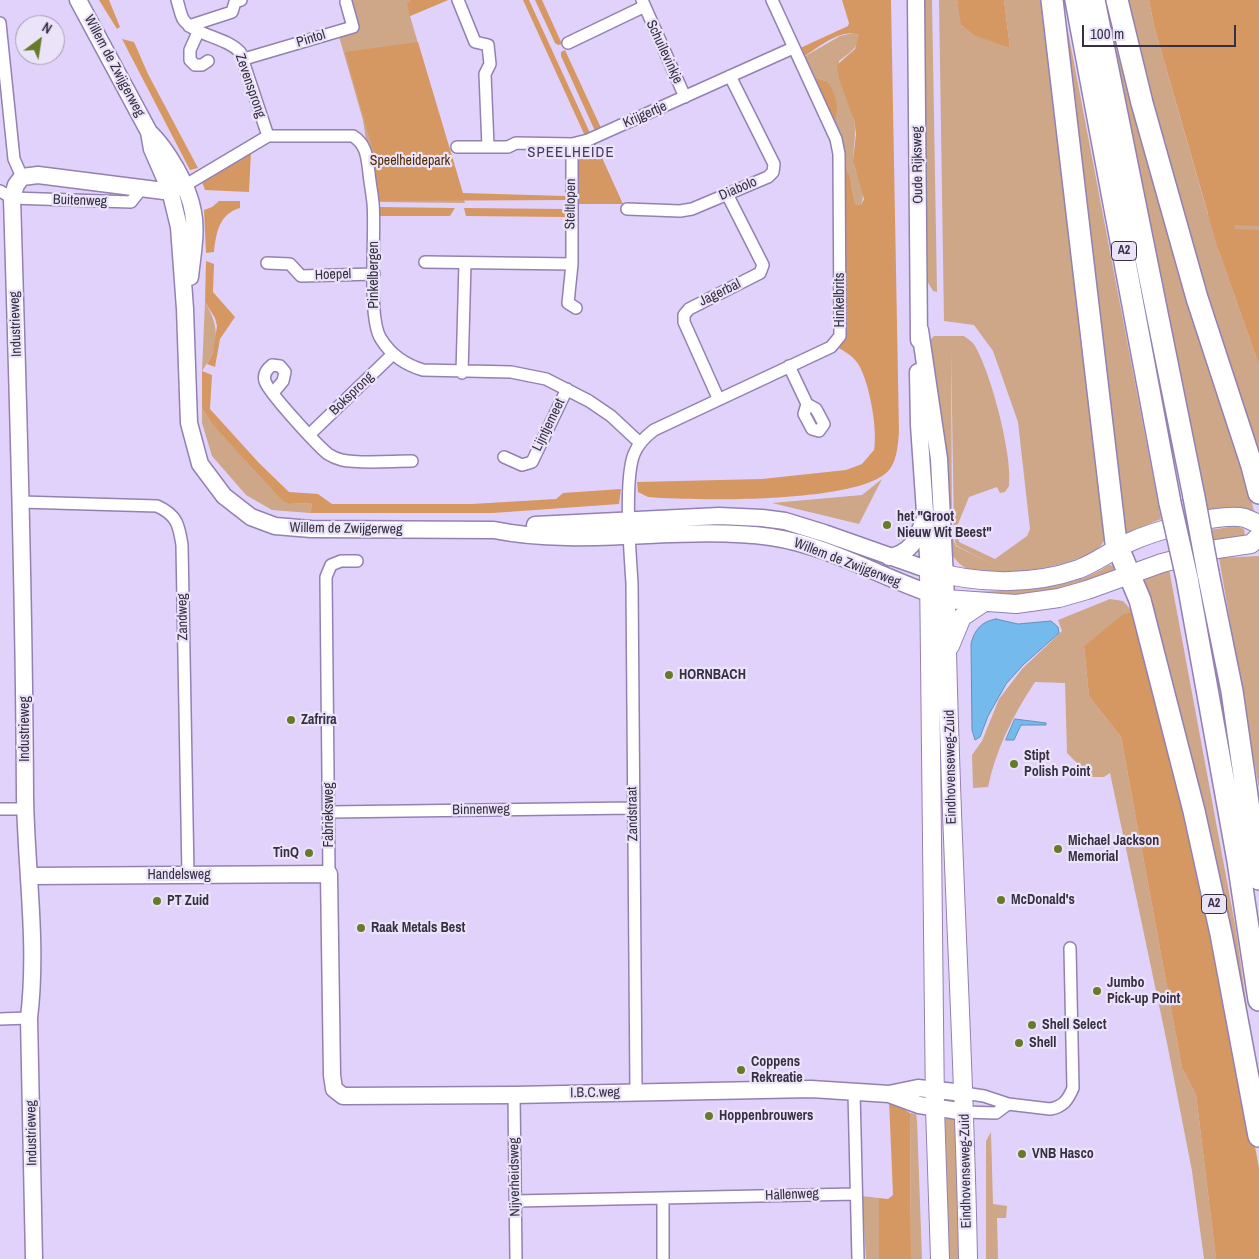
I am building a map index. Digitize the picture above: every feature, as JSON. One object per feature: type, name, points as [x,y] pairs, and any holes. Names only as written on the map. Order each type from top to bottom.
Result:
[{"type":"highway","points":[[1052,0],[1117,548],[1130,573]]},
{"type":"highway","name":"A2","points":[[1076,0],[1170,502],[1187,578],[1238,861],[1259,1000]]},
{"type":"highway","name":"A2","points":[[1094,0],[1232,691],[1259,879]]},
{"type":"highway","points":[[1117,0],[1142,103],[1197,298],[1252,466],[1259,494]]},
{"type":"highway","name":"A2","points":[[1130,573],[1143,609],[1194,811],[1223,944],[1259,1136]]},
{"type":"main road","points":[[928,570],[981,581],[1043,577],[1080,569],[1117,548],[1156,532],[1210,520],[1244,518],[1259,524]]},
{"type":"main road","points":[[928,570],[938,597],[983,603],[1016,604],[1059,598],[1087,590],[1130,573],[1217,549],[1251,544],[1259,536]]},
{"type":"main road","name":"Eindhovenseweg-Zuid","points":[[938,597],[947,652],[955,921],[966,1112],[968,1259]]},
{"type":"main road","name":"Eindhovenseweg-Zuid","points":[[938,597],[928,634],[935,1108],[940,1259]]},
{"type":"main road","points":[[947,652],[962,617],[983,603]]},
{"type":"street","name":"Willem de Zwijgerweg","points":[[78,0],[149,132],[152,149],[177,188],[185,309],[189,423],[200,464],[212,483],[238,508],[264,522],[286,528],[380,531],[494,530],[511,534],[630,528],[719,516],[777,520],[824,533],[928,570]]},
{"type":"street","points":[[177,0],[182,18],[194,28]]},
{"type":"street","points":[[194,28],[232,12],[235,2],[241,0]]},
{"type":"street","points":[[458,0],[475,42],[488,45],[490,64],[485,74],[488,146]]},
{"type":"street","name":"Hinkelbrits","points":[[630,528],[631,466],[634,453],[640,443],[654,430],[718,398],[831,347],[837,342],[841,330],[838,146],[772,0]]},
{"type":"street","name":"Oude Rijksweg","points":[[916,0],[920,330],[918,351],[919,426],[928,570]]},
{"type":"street","name":"Pintol","points":[[244,59],[353,26],[346,2]]},
{"type":"street","name":"Schuilevinkje","points":[[568,42],[642,3],[685,97]]},
{"type":"street","points":[[0,23],[2,70],[14,160],[22,177],[6,195]]},
{"type":"street","points":[[194,28],[190,60],[194,65],[202,66],[208,61]]},
{"type":"street","name":"Zevensprong","points":[[194,28],[233,44],[244,59],[268,136]]},
{"type":"street","name":"Krijgertje","points":[[457,147],[508,147],[516,143],[572,144],[596,137],[793,48]]},
{"type":"street","name":"Diabolo","points":[[627,209],[680,211],[692,209],[768,176],[773,172],[774,164],[730,76]]},
{"type":"street","points":[[177,188],[268,136]]},
{"type":"street","name":"Pinkelbergen","points":[[268,136],[353,136],[359,140],[366,150],[373,203],[374,316],[380,338],[394,354],[410,366],[423,370],[527,374],[566,389],[611,416],[640,443]]},
{"type":"street","name":"Steltlopen","points":[[572,144],[572,264],[568,303],[576,308]]},
{"type":"street","name":"Buitenweg","points":[[22,177],[38,175],[164,191],[177,188]]},
{"type":"street","name":"Buitenweg","points":[[6,195],[131,202],[142,188]]},
{"type":"street","name":"Jagerbal","points":[[718,398],[684,322],[684,315],[689,309],[760,273],[763,265],[727,194]]},
{"type":"street","name":"Industrieweg","points":[[6,195],[21,502],[26,809],[34,952],[30,1018],[34,1259]]},
{"type":"street","points":[[426,262],[572,264]]},
{"type":"street","name":"Hoepel","points":[[266,263],[290,264],[301,276],[374,274]]},
{"type":"street","points":[[462,373],[465,263]]},
{"type":"street","name":"Oude Rijksweg","points":[[920,330],[939,459],[946,575],[938,597]]},
{"type":"street","name":"Boksprong","points":[[310,434],[394,354]]},
{"type":"street","points":[[790,366],[807,404]]},
{"type":"street","name":"Lijntjemeet","points":[[504,457],[522,465],[532,462],[566,389]]},
{"type":"street","points":[[273,393],[328,454],[342,460],[412,461]]},
{"type":"street","name":"Zandweg","points":[[21,502],[157,506],[169,511],[179,525],[182,545],[188,875]]},
{"type":"street","points":[[889,557],[904,553],[911,548],[925,519]]},
{"type":"street","name":"Willem de Zwijgerweg","points":[[630,528],[744,535],[799,542],[938,597]]},
{"type":"street","name":"Zandstraat","points":[[630,528],[636,1092]]},
{"type":"street","name":"Fabrieksweg","points":[[336,1092],[332,1076],[326,577],[331,565],[341,561],[357,561]]},
{"type":"street","name":"Binnenweg","points":[[330,812],[633,808]]},
{"type":"street","points":[[0,809],[26,809]]},
{"type":"street","name":"Handelsweg","points":[[30,876],[329,874]]},
{"type":"street","points":[[964,1093],[984,1096],[1008,1104],[1050,1109],[1062,1105],[1070,1097],[1073,1088],[1070,948]]},
{"type":"street","points":[[0,1019],[30,1018]]},
{"type":"street","name":"I.B.C.weg","points":[[336,1092],[349,1096],[514,1095],[811,1089],[889,1094],[918,1088],[964,1093]]},
{"type":"street","points":[[854,1092],[858,1259]]},
{"type":"street","name":"I.B.C.weg","points":[[889,1094],[919,1105],[966,1112]]},
{"type":"street","name":"Nijverheidsweg","points":[[514,1095],[516,1259]]},
{"type":"street","points":[[966,1112],[996,1113],[1008,1104]]},
{"type":"street","name":"Hallenweg","points":[[515,1201],[856,1194]]},
{"type":"street","points":[[663,1199],[664,1259]]},
{"type":"green space","points":[[99,0],[109,0],[120,27],[117,29]]},
{"type":"green space","name":"Speelheidepark","points":[[345,0],[448,0],[410,16],[465,203],[375,202],[363,120],[338,33],[354,27]]},
{"type":"green space","points":[[411,0],[448,0],[410,16],[407,4]]},
{"type":"green space","points":[[523,0],[529,0],[590,133],[585,136]]},
{"type":"green space","points":[[535,0],[542,0],[562,44],[558,45],[555,43]]},
{"type":"green space","points":[[842,0],[891,0],[899,432],[894,460],[885,474],[866,483],[840,490],[807,495],[735,499],[648,497],[638,492],[637,482],[762,479],[846,470],[862,464],[874,450],[875,430],[865,379],[856,361],[837,347],[842,171],[847,172],[850,176],[855,204],[861,205],[864,199],[853,161],[856,134],[854,120],[839,79],[837,65],[855,49],[859,35],[852,33],[837,36],[802,58],[798,49],[848,26],[849,23]]},
{"type":"green space","points":[[922,0],[932,0],[937,292],[933,291],[927,281]]},
{"type":"green space","points":[[939,0],[957,0],[962,26],[1010,48],[1004,0],[1045,0],[1057,95],[1068,233],[1108,530],[1101,546],[1096,550],[1085,556],[1054,566],[999,573],[965,568],[951,553],[927,343],[934,336],[964,336],[974,345],[988,375],[994,394],[1008,455],[1009,486],[1005,492],[1000,493],[997,487],[969,497],[956,529],[959,542],[995,559],[1027,536],[1030,529],[1018,422],[993,351],[974,325],[944,321]],"holes":[[[951,346],[954,536],[956,545],[994,565],[956,546],[952,536]]]},
{"type":"green space","points":[[957,0],[1004,0],[1010,48],[976,36],[961,25]]},
{"type":"green space","points":[[1062,0],[1161,519],[1126,533],[1088,231]]},
{"type":"green space","points":[[1124,0],[1149,0],[1154,26],[1208,215],[1259,0],[1259,235],[1218,249],[1259,365],[1259,461],[1201,286]]},
{"type":"green space","points":[[1149,0],[1259,0],[1259,226],[1234,225],[1235,229],[1259,230],[1259,365],[1218,249],[1154,26]]},
{"type":"green space","points":[[1111,29],[1184,292],[1244,474],[1254,511],[1208,517]]},
{"type":"green space","points":[[853,33],[859,35],[857,44],[839,61],[839,70],[854,121],[854,164],[863,194],[861,205],[855,204],[850,176],[842,171],[826,81],[810,76],[802,58],[840,36]]},
{"type":"green space","points":[[122,39],[134,42],[148,74],[198,168],[190,170]]},
{"type":"green space","name":"Speelheidepark","points":[[418,42],[463,193],[565,196],[565,200],[378,201],[374,154],[345,52]]},
{"type":"green space","points":[[565,50],[601,128],[595,131],[561,56],[561,52]]},
{"type":"green space","points":[[810,76],[826,81],[833,91],[837,110],[832,128]]},
{"type":"green space","points":[[594,140],[623,204],[574,204],[578,150],[579,147]]},
{"type":"green space","points":[[251,152],[249,192],[205,190],[202,182]]},
{"type":"green space","points":[[219,201],[240,201],[240,208],[227,215],[223,220],[216,238],[214,252],[206,253],[204,210],[212,207]]},
{"type":"green space","points":[[379,207],[455,208],[450,216],[379,216]]},
{"type":"green space","points":[[464,208],[565,209],[565,217],[466,216]]},
{"type":"green space","points":[[206,261],[214,264],[213,292],[235,317],[220,339],[215,367],[207,364],[213,352],[217,326],[215,318],[205,302]]},
{"type":"green space","points":[[205,302],[213,320],[216,337],[212,354],[202,371]]},
{"type":"green space","points":[[202,371],[212,375],[210,409],[259,463],[289,492],[318,494],[332,504],[472,504],[556,499],[563,493],[621,489],[619,504],[493,513],[310,513],[312,505],[310,503],[289,504],[283,501],[212,424],[202,408]]},
{"type":"green space","points":[[202,408],[212,424],[289,504],[310,503],[312,505],[310,513],[272,510],[246,495],[212,456],[202,423]]},
{"type":"green space","points":[[882,479],[859,524],[772,503],[862,495]]},
{"type":"green space","points":[[1236,526],[1244,529],[1245,536],[1239,543],[1213,547],[1210,530]]},
{"type":"green space","points":[[1259,556],[1259,789],[1219,558]]},
{"type":"green space","points":[[1109,565],[1115,566],[1116,569],[1113,573],[1044,595],[965,596],[964,592],[1020,590],[1057,585],[1075,581]]},
{"type":"green space","points":[[1169,569],[1236,930],[1259,1094],[1137,578]]},
{"type":"green space","points":[[1110,599],[1123,601],[1133,612],[1084,646],[1089,696],[1121,737],[1182,1068],[1196,1095],[1216,1259],[1204,1259],[1192,1171],[1110,773],[1104,777],[1080,777],[1079,765],[1067,753],[1065,683],[1035,682],[1006,733],[991,773],[988,787],[973,788],[972,755],[982,741],[999,699],[1022,669],[1062,631],[1058,620]]},
{"type":"green space","points":[[1133,612],[1218,946],[1259,1168],[1259,1259],[1216,1259],[1196,1095],[1182,1068],[1121,737],[1089,696],[1084,646],[1124,614]]},
{"type":"green space","points":[[889,1100],[910,1113],[911,1259],[879,1259],[879,1198],[888,1199],[893,1195]]},
{"type":"green space","points":[[910,1113],[916,1114],[917,1120],[922,1259],[911,1259]]},
{"type":"green space","points":[[945,1115],[954,1115],[956,1122],[963,1259],[947,1259]]},
{"type":"green space","points":[[991,1132],[993,1204],[1007,1206],[1006,1218],[997,1218],[998,1259],[986,1259],[986,1141]]},
{"type":"green space","points":[[862,1196],[879,1198],[879,1259],[866,1259]]},
{"type":"water","points":[[996,619],[1018,624],[1051,621],[1058,627],[1059,633],[1023,665],[1006,684],[988,716],[980,737],[975,740],[972,730],[971,644],[974,634],[979,627]]},
{"type":"water","points":[[1015,719],[1046,723],[1046,725],[1021,725],[1014,740],[1006,740]]},
{"type":"place","name":"het \"Groot Nieuw Wit Beest\"","points":[[887,525]]},
{"type":"place","name":"HORNBACH","points":[[669,675]]},
{"type":"place","name":"Zafrira","points":[[291,720]]},
{"type":"place","name":"Stipt Polish Point","points":[[1014,764]]},
{"type":"place","name":"Michael Jackson Memorial","points":[[1058,849]]},
{"type":"place","name":"TinQ","points":[[309,853]]},
{"type":"place","name":"McDonald's","points":[[1001,900]]},
{"type":"place","name":"PT Zuid","points":[[157,901]]},
{"type":"place","name":"Raak Metals Best","points":[[361,928]]},
{"type":"place","name":"Jumbo Pick-up Point","points":[[1097,991]]},
{"type":"place","name":"Shell Select","points":[[1032,1025]]},
{"type":"place","name":"Shell","points":[[1019,1043]]},
{"type":"place","name":"Coppens Rekreatie","points":[[741,1070]]},
{"type":"place","name":"Hoppenbrouwers","points":[[709,1116]]},
{"type":"place","name":"VNB Hasco","points":[[1022,1154]]},
{"type":"district","name":"SPEELHEIDE","points":[[571,153]]}]
